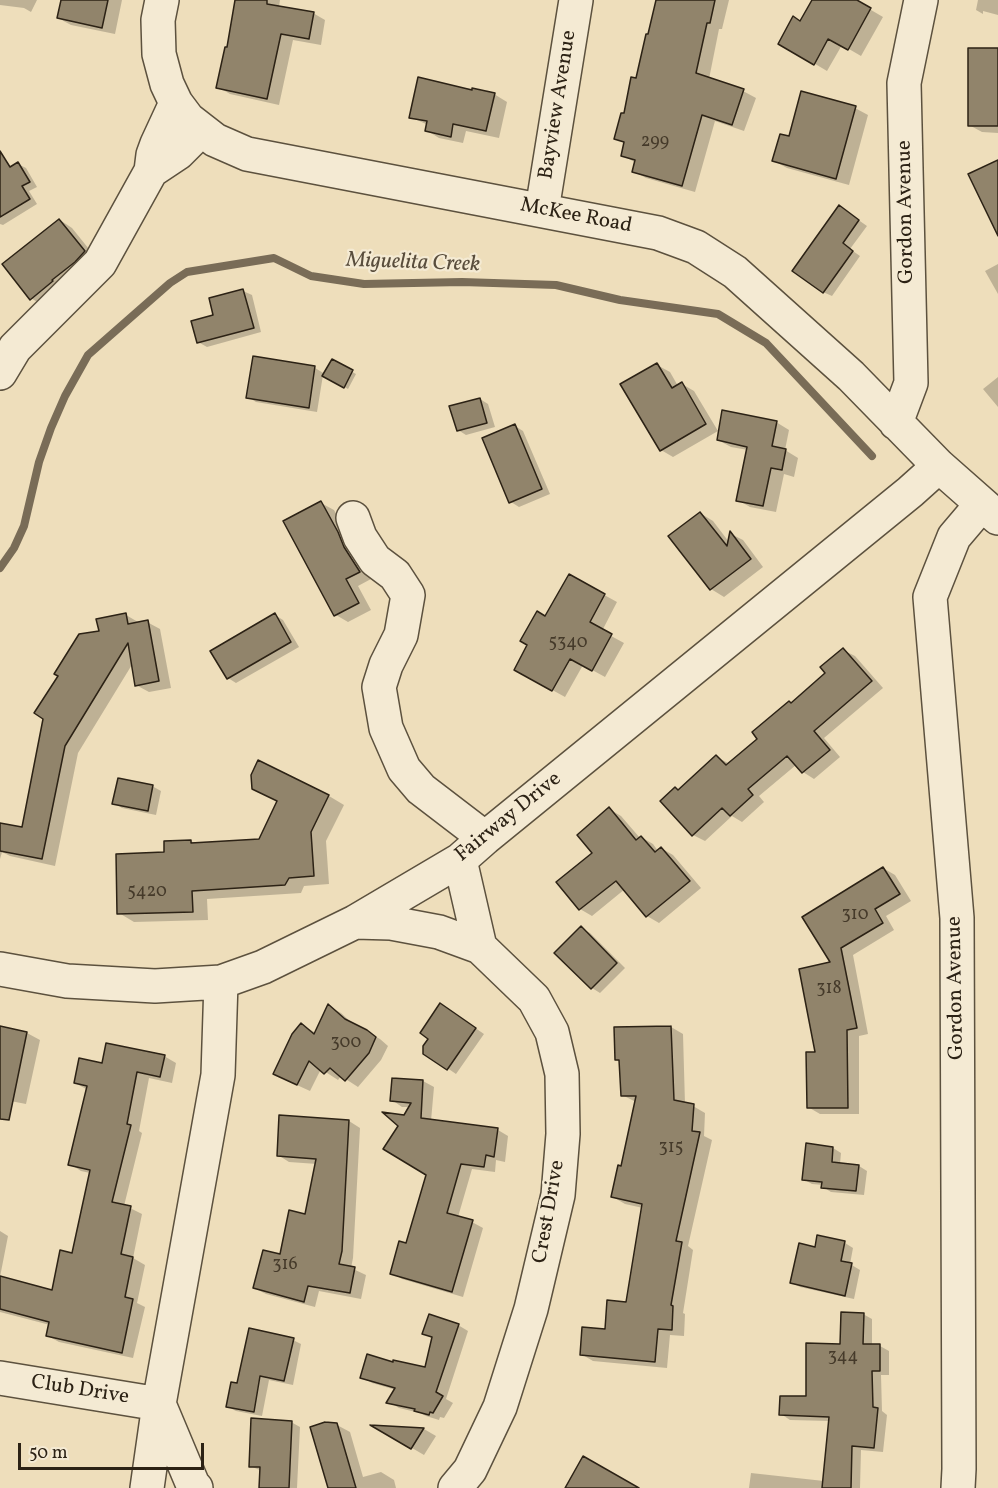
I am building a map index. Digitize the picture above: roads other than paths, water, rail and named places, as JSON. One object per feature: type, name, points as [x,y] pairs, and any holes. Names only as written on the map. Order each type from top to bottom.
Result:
[{"type":"street","name":"McKee Road","points":[[162,0],[158,20],[159,54],[167,84],[176,103],[188,118],[215,140],[246,154],[658,233],[696,247],[735,272],[851,376],[939,466],[990,511]]},
{"type":"street","name":"Bayview Avenue","points":[[542,210],[576,0]]},
{"type":"street","name":"Gordon Avenue","points":[[896,423],[911,383],[904,83],[921,0]]},
{"type":"street","points":[[5,353],[100,263],[151,171],[157,144],[176,103]]},
{"type":"street","points":[[151,171],[178,153],[201,130]]},
{"type":"street","name":"Fairway Drive","points":[[0,969],[67,981],[154,986],[221,982],[263,967],[355,922],[460,860],[939,466]]},
{"type":"street","name":"Gordon Avenue","points":[[958,1488],[957,918],[930,597],[954,537],[990,511]]},
{"type":"street","points":[[353,518],[360,537],[375,560],[395,575],[408,595],[401,635],[386,665],[379,687],[386,728],[404,769],[421,789],[485,838]]},
{"type":"street","points":[[460,860],[480,947]]},
{"type":"street","name":"Crest Drive","points":[[355,922],[391,922],[439,932],[480,947],[534,999],[552,1032],[562,1074],[563,1134],[558,1195],[531,1309],[500,1407],[470,1470],[455,1488]]},
{"type":"street","points":[[147,1488],[159,1404],[218,1075],[221,982]]},
{"type":"street","name":"Club Drive","points":[[0,1378],[159,1404]]},
{"type":"street","points":[[159,1404],[196,1488]]},
{"type":"waterway","name":"Miguelita Creek","points":[[0,568],[14,548],[24,526],[39,462],[51,428],[65,396],[88,355],[170,283],[187,272],[274,258],[311,276],[364,284],[462,282],[556,285],[620,300],[718,314],[766,343],[872,456]]}]
